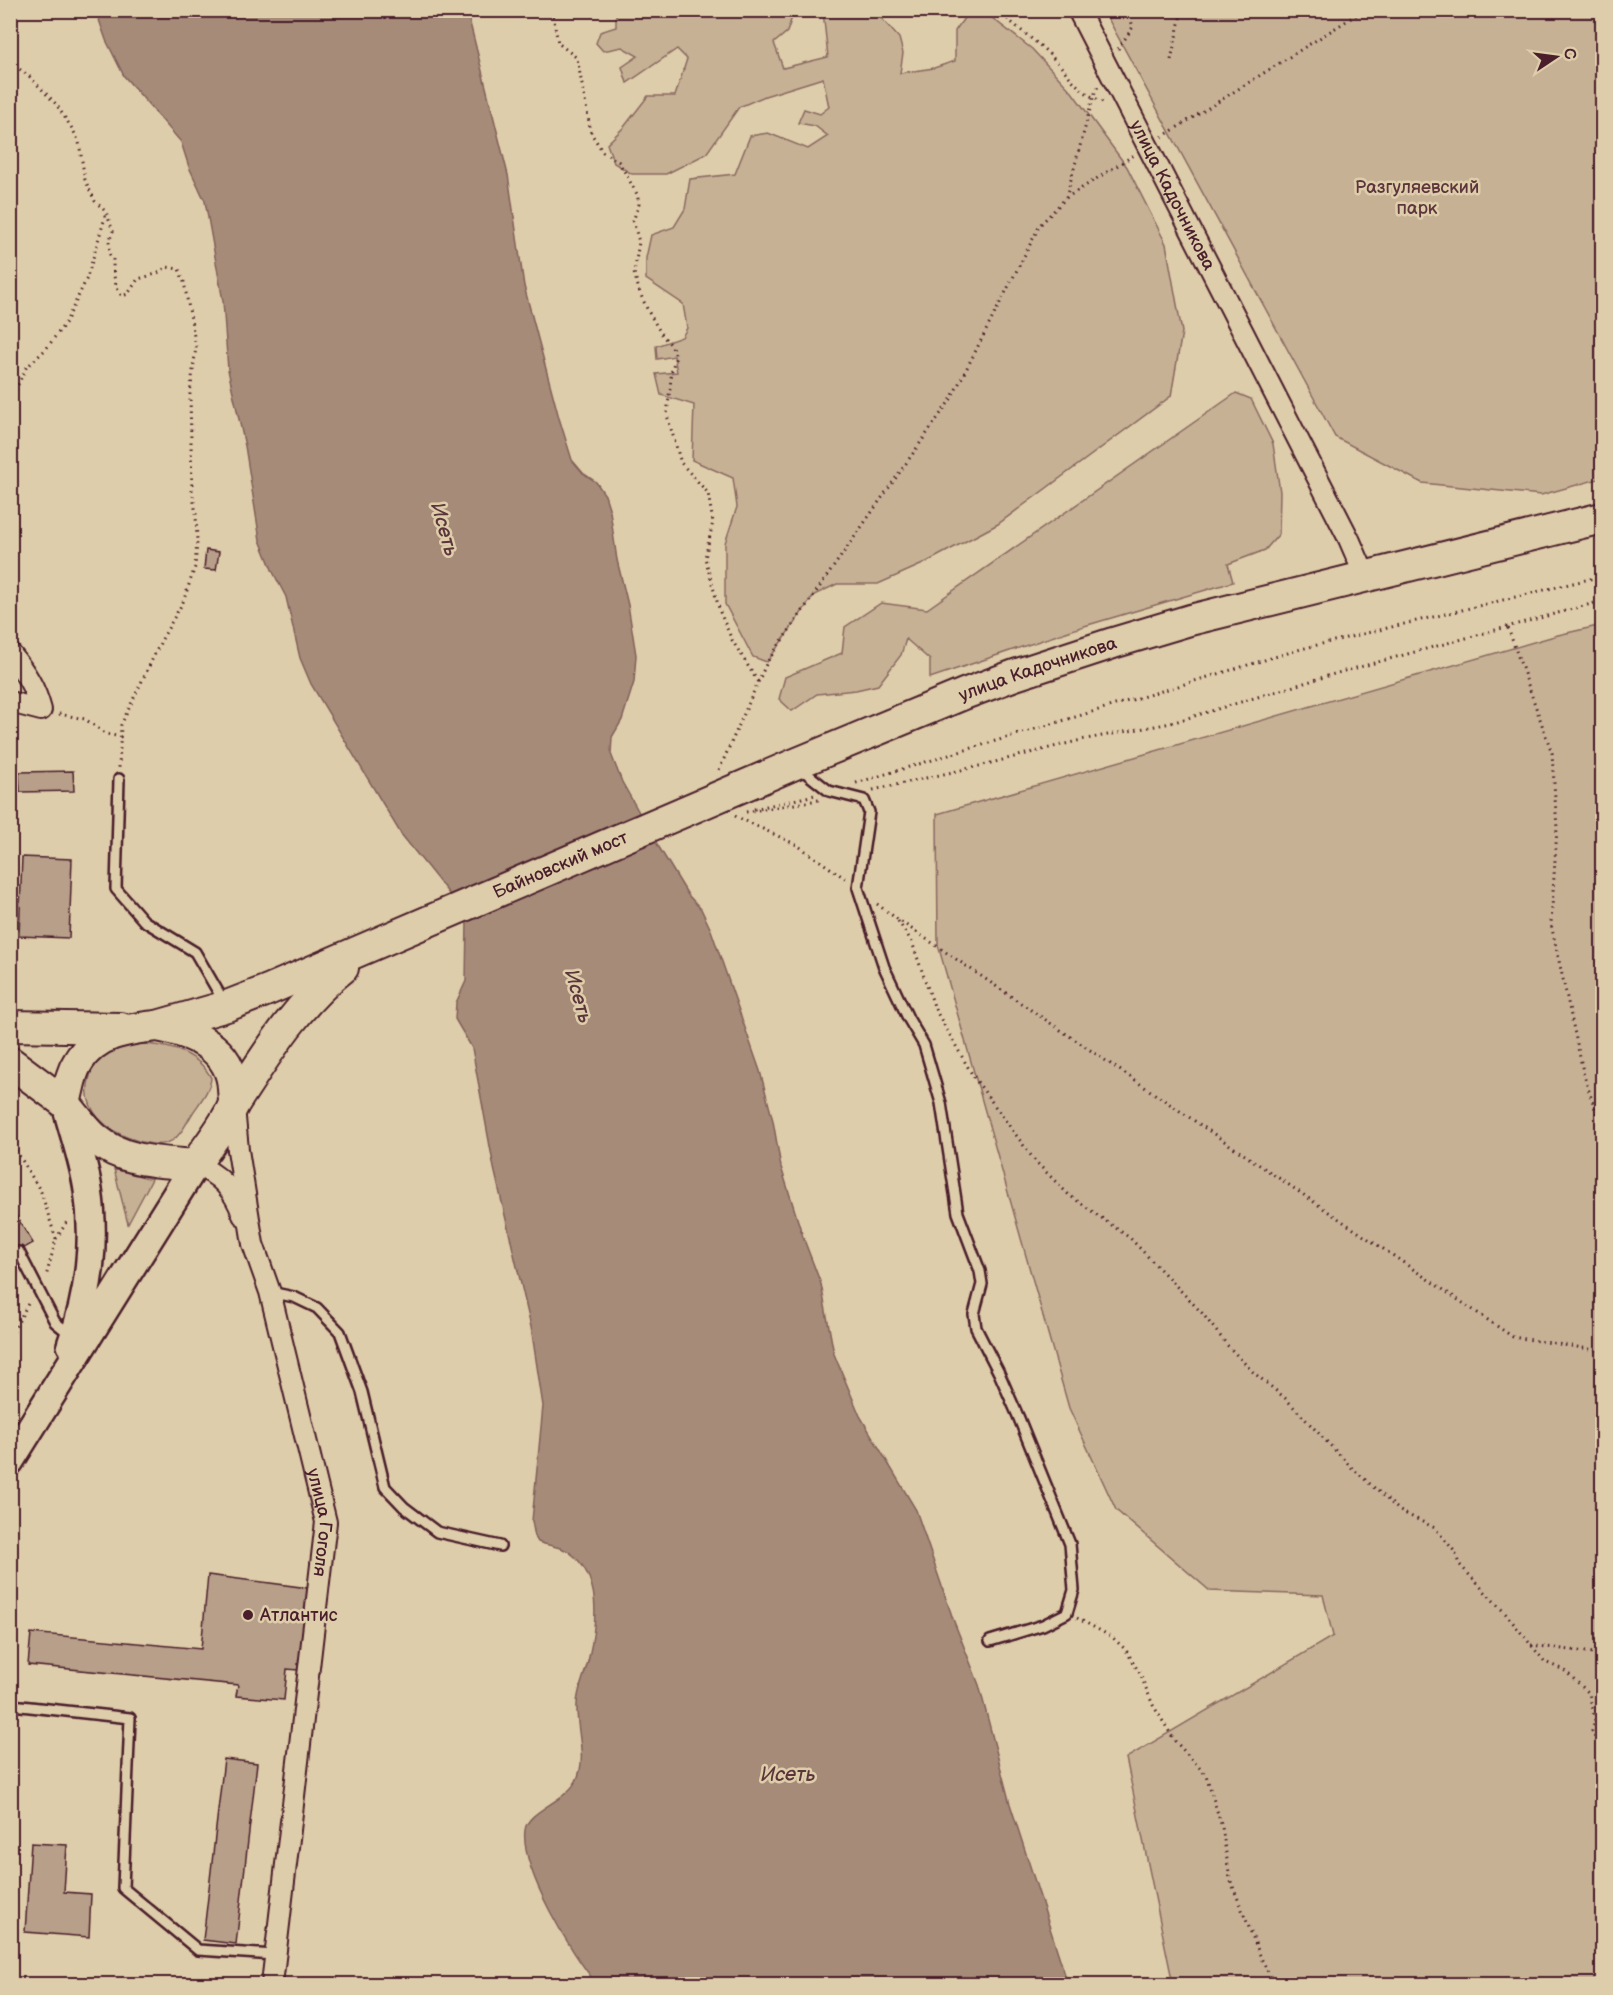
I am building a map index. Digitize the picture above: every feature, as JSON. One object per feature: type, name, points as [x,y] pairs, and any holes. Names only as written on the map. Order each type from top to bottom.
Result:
[{"type":"main road","name":"улица Кадочникова","points":[[723,796],[964,694],[1064,658],[1190,620],[1602,518]]},
{"type":"main road","name":"Байновский мост","points":[[403,931],[723,796]]},
{"type":"main road","points":[[55,1388],[74,1338],[89,1278],[91,1239],[88,1190],[65,1103],[77,1062],[100,1039],[227,1006],[308,974],[403,931]]},
{"type":"main road","points":[[10,1461],[195,1165],[273,1045],[306,1002],[324,984],[350,962],[403,931]]},
{"type":"main road","points":[[10,1026],[144,1027],[189,1033],[212,1047],[228,1067],[233,1083],[234,1104]]},
{"type":"main road","points":[[10,1062],[65,1103],[86,1129],[107,1148],[140,1159],[195,1165]]},
{"type":"street","name":"улица Кадочникова","points":[[1078,10],[1349,539],[1365,576]]},
{"type":"street","points":[[10,653],[28,675],[37,691],[41,710],[10,702]]},
{"type":"street","name":"улица Гоголя","points":[[234,1104],[238,1150],[253,1244],[270,1292],[326,1522],[272,1984]]},
{"type":"street","points":[[195,1165],[210,1170],[223,1180],[242,1211],[253,1244]]},
{"type":"lane","points":[[795,764],[830,791],[864,800],[869,812],[858,888],[884,967],[924,1045],[941,1103],[958,1213],[980,1271],[982,1284],[974,1314],[976,1328],[1014,1405],[1070,1544],[1074,1590],[1067,1614],[1043,1625],[990,1641]]},
{"type":"lane","points":[[119,779],[116,890],[144,921],[195,952],[227,1006]]},
{"type":"lane","points":[[19,1252],[56,1323],[74,1338]]},
{"type":"lane","points":[[270,1292],[294,1297],[316,1308],[340,1332],[362,1392],[386,1487],[392,1494],[404,1507],[437,1532],[500,1546]]},
{"type":"lane","points":[[10,1720],[12,1705],[130,1718],[123,1888],[198,1950],[275,1955]]},
{"type":"path","points":[[552,10],[558,44],[577,58],[591,134],[603,152],[619,162],[637,194],[639,204],[633,221],[639,242],[634,273],[648,311],[676,356],[672,369],[668,415],[681,463],[708,493],[713,522],[705,558],[720,612],[732,640],[758,682]]},
{"type":"path","points":[[999,10],[1009,22],[1052,56],[1082,91],[1131,114]]},
{"type":"path","points":[[1066,198],[1093,98],[1106,66],[1132,27],[1128,10]]},
{"type":"path","points":[[1171,60],[1182,10]]},
{"type":"path","points":[[723,796],[758,682],[767,662],[951,399],[1040,225],[1066,198],[1364,10]]},
{"type":"path","points":[[10,62],[30,77],[56,105],[79,142],[85,180],[94,201],[106,212],[113,231],[110,255],[114,260],[113,271],[118,292],[122,296],[128,294],[138,279],[156,274],[167,267],[179,269],[184,282],[196,347],[190,394],[192,490],[197,542],[195,567],[183,602],[162,639],[121,725],[119,779]]},
{"type":"path","points":[[10,401],[26,368],[46,350],[66,322],[87,278],[106,212]]},
{"type":"path","points":[[723,796],[830,791],[1301,649],[1602,576]]},
{"type":"path","points":[[723,796],[849,796],[1081,740],[1171,723],[1334,674],[1602,601]]},
{"type":"path","points":[[1508,628],[1552,753],[1557,828],[1551,924],[1584,1076],[1602,1130]]},
{"type":"path","points":[[41,710],[85,719],[106,734],[121,737]]},
{"type":"path","points":[[723,796],[858,888],[897,919],[1513,1337],[1602,1351]]},
{"type":"path","points":[[897,919],[912,942],[935,1009],[973,1076],[1035,1161],[1069,1195],[1130,1238],[1202,1313],[1241,1360],[1285,1398],[1352,1467],[1400,1511],[1435,1528],[1455,1552],[1459,1564],[1505,1613],[1545,1662],[1564,1670],[1589,1694],[1595,1721],[1592,1731],[1602,1753]]},
{"type":"path","points":[[10,1140],[41,1192],[56,1239],[46,1277],[10,1337]]},
{"type":"path","points":[[1067,1614],[1112,1637],[1126,1650],[1140,1674],[1153,1705],[1175,1741],[1206,1775],[1222,1827],[1230,1879],[1261,1958],[1274,1984]]},
{"type":"path","points":[[1531,1644],[1602,1654]]},
{"type":"green space","points":[[616,11],[794,11],[787,32],[774,43],[783,68],[828,57],[823,11],[875,11],[899,38],[903,53],[900,73],[934,68],[955,61],[955,31],[969,11],[983,11],[1032,49],[1072,92],[1127,167],[1166,244],[1182,332],[1171,396],[998,524],[923,564],[878,584],[837,584],[814,595],[767,662],[753,657],[725,604],[725,543],[737,507],[733,478],[692,460],[694,405],[661,395],[656,374],[677,372],[674,356],[657,359],[656,346],[682,337],[687,328],[683,304],[646,279],[646,258],[651,235],[674,227],[685,209],[690,179],[735,174],[750,136],[768,133],[808,149],[828,136],[815,126],[798,123],[804,109],[820,114],[829,107],[823,78],[765,96],[739,107],[706,154],[666,174],[632,174],[614,163],[607,144],[624,127],[648,96],[675,96],[687,59],[677,49],[627,83],[622,67],[638,56],[622,47],[603,51],[596,43],[600,32],[616,27]]},
{"type":"green space","name":"Разгуляевский парк","points":[[1104,11],[1602,11],[1602,478],[1541,495],[1422,483],[1335,437]]},
{"type":"green space","points":[[1236,393],[1251,399],[1273,444],[1280,492],[1279,534],[1265,550],[1228,564],[1233,582],[1081,627],[930,678],[930,660],[906,639],[901,655],[878,685],[817,694],[792,711],[779,699],[785,677],[842,653],[845,627],[881,603],[927,609]]},
{"type":"green space","points":[[1602,625],[1602,1984],[1173,1984],[1126,1758],[1333,1636],[1323,1595],[1210,1591],[1116,1510],[1069,1408],[938,945],[937,814],[1558,635]]},
{"type":"green space","points":[[131,1044],[165,1047],[187,1054],[205,1068],[211,1078],[206,1092],[184,1128],[169,1142],[147,1143],[117,1132],[99,1119],[89,1100],[90,1076],[96,1064],[109,1051]]},
{"type":"green space","points":[[114,1169],[152,1179],[128,1224]]},
{"type":"water","name":"Исеть","points":[[96,11],[467,11],[508,175],[524,286],[559,418],[572,460],[583,473],[596,482],[605,495],[610,511],[617,560],[628,605],[636,655],[634,682],[622,720],[612,737],[611,754],[622,782],[654,839],[688,895],[701,909],[711,930],[760,1071],[773,1121],[781,1167],[803,1237],[821,1284],[834,1354],[860,1416],[916,1510],[953,1619],[979,1685],[1010,1804],[1068,1984],[597,1984],[574,1953],[550,1911],[531,1866],[526,1847],[525,1830],[532,1817],[571,1788],[579,1772],[581,1754],[577,1699],[592,1643],[594,1600],[592,1587],[580,1562],[565,1550],[538,1542],[532,1521],[543,1406],[531,1327],[494,1168],[472,1048],[455,1019],[456,1003],[466,981],[467,921],[462,910],[401,834],[311,684],[300,658],[286,597],[260,540],[245,446],[228,370],[223,301],[205,201],[189,167],[181,142],[124,76],[106,40]]},
{"type":"building","points":[[206,550],[219,552],[216,570],[204,569]]},
{"type":"building","points":[[73,771],[74,791],[20,792],[19,772]]},
{"type":"building","points":[[22,857],[72,859],[69,938],[19,936]]},
{"type":"building","points":[[10,1206],[33,1243],[10,1256]]},
{"type":"building","points":[[208,1575],[308,1588],[298,1670],[287,1669],[284,1700],[236,1696],[238,1685],[28,1665],[31,1633],[201,1649]]},
{"type":"building","points":[[224,1759],[257,1763],[236,1944],[203,1940]]},
{"type":"building","points":[[31,1843],[67,1845],[64,1892],[91,1894],[89,1937],[25,1932]]},
{"type":"place","name":"Атлантис","points":[[248,1615]]}]
